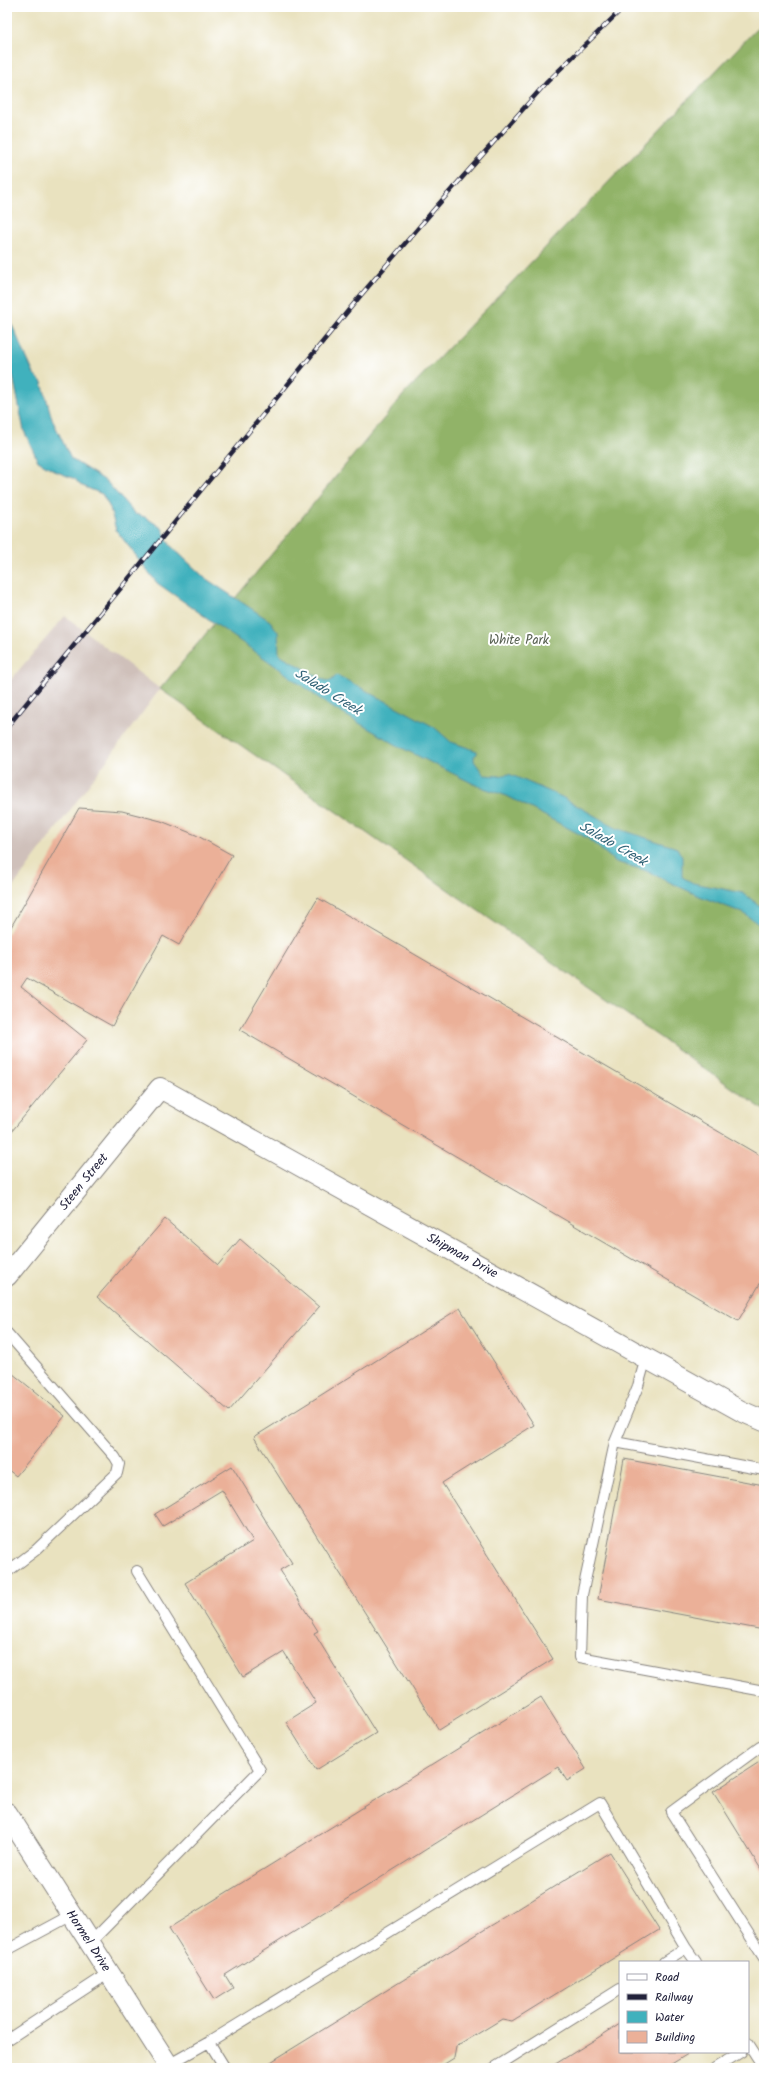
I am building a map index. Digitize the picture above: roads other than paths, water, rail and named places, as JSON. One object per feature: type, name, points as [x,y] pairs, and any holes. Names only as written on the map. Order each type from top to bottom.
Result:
[{"type":"street","name":"Steen Street","points":[[7,1276],[160,1088]]},
{"type":"street","name":"Shipman Drive","points":[[160,1088],[741,1411],[764,1421]]},
{"type":"street","name":"Hormel Drive","points":[[7,1814],[169,2067]]},
{"type":"lane","points":[[7,1333],[115,1457],[119,1464],[117,1473],[36,1550],[9,1568]]},
{"type":"lane","points":[[646,1358],[638,1386],[615,1442],[582,1595],[580,1657],[764,1691]]},
{"type":"lane","points":[[615,1442],[764,1470]]},
{"type":"lane","points":[[90,1943],[260,1770],[136,1571]]},
{"type":"lane","points":[[764,1748],[760,1747],[670,1812],[764,1958]]},
{"type":"lane","points":[[169,2067],[600,1803],[686,1948],[695,1961]]},
{"type":"lane","points":[[7,1950],[72,1915]]},
{"type":"lane","points":[[666,1961],[686,1948]]},
{"type":"lane","points":[[7,2040],[109,1973]]},
{"type":"lane","points":[[494,2068],[619,1990]]},
{"type":"lane","points":[[209,2042],[225,2068]]},
{"type":"lane","points":[[749,2046],[764,2068]]},
{"type":"lane","points":[[716,2068],[739,2053]]},
{"type":"water","name":"Salado Creek","points":[[7,314],[34,374],[42,382],[52,419],[71,459],[106,481],[135,514],[145,517],[162,528],[170,545],[205,578],[270,621],[278,632],[279,654],[324,680],[331,681],[337,675],[434,727],[451,742],[477,751],[477,754],[474,756],[474,761],[484,775],[498,776],[509,774],[562,797],[616,828],[677,848],[682,857],[682,877],[693,883],[743,893],[764,909],[764,928],[743,913],[697,895],[644,870],[616,862],[587,838],[507,796],[478,786],[402,748],[328,705],[277,667],[157,583],[116,530],[110,508],[102,494],[80,485],[75,479],[57,472],[38,461],[24,431],[11,366],[7,355]]},
{"type":"railway","points":[[7,727],[361,295],[437,206],[547,82],[624,7]]},
{"type":"park label","name":"White Park","points":[[519,640]]}]
